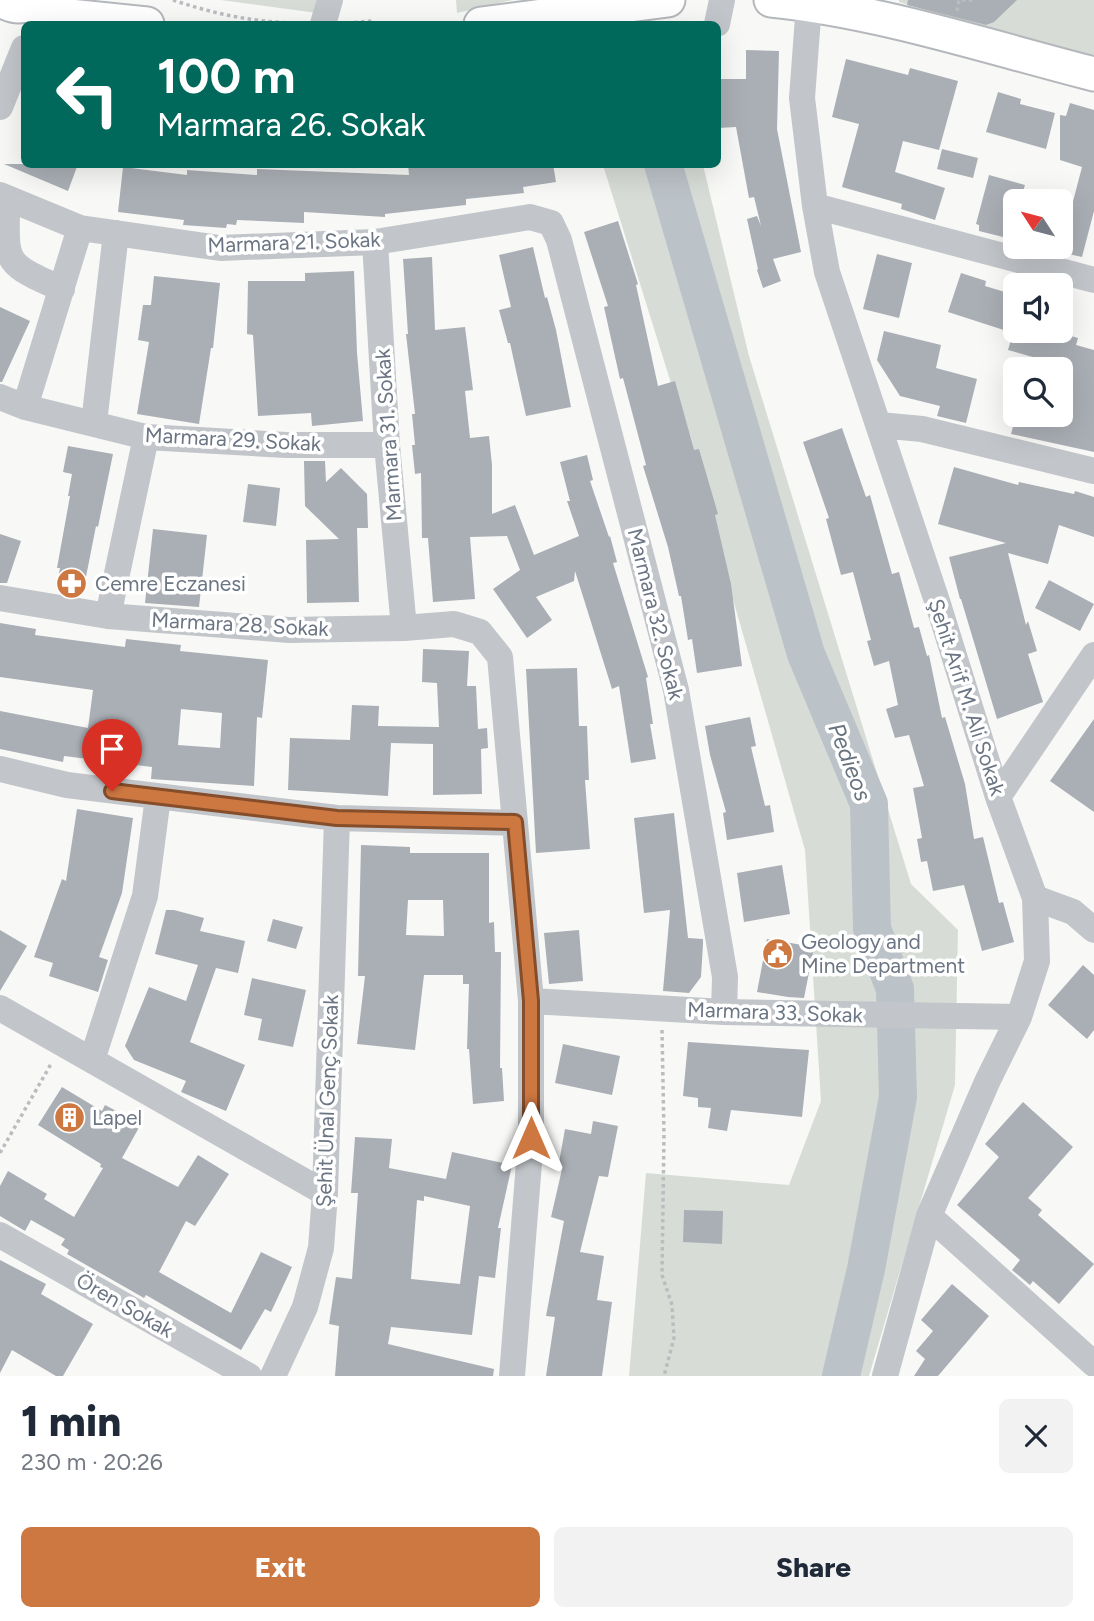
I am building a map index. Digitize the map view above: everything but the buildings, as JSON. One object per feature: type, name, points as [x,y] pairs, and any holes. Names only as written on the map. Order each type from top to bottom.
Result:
[{"type":"main road","points":[[104,0],[138,21]]},
{"type":"main road","points":[[506,21],[668,0]]},
{"type":"main road","points":[[771,0],[871,8],[1094,74]]},
{"type":"main road","points":[[19,6],[60,15],[121,21]]},
{"type":"street","points":[[718,21],[722,0]]},
{"type":"street","name":"Şehit Arif M. Ali Sokak","points":[[809,4],[802,98],[815,206],[827,272],[998,797],[1035,898],[1037,961],[1019,1017],[987,1082],[929,1216],[885,1376]]},
{"type":"street","points":[[0,107],[21,55]]},
{"type":"street","points":[[4,196],[7,249],[13,261],[22,271],[62,289]]},
{"type":"street","name":"Marmara 21. Sokak","points":[[4,196],[80,228],[220,248],[375,242],[530,217],[551,223]]},
{"type":"street","points":[[815,206],[1094,280]]},
{"type":"street","name":"Marmara 32. Sokak","points":[[551,223],[559,240],[676,690],[724,977],[724,1012]]},
{"type":"street","points":[[26,407],[80,228]]},
{"type":"street","points":[[94,423],[116,233]]},
{"type":"street","name":"Marmara 31. Sokak","points":[[375,242],[387,445],[404,628]]},
{"type":"street","name":"Marmara 29. Sokak","points":[[0,397],[26,407],[146,437],[286,445],[387,445]]},
{"type":"street","points":[[879,425],[922,429],[1094,471]]},
{"type":"street","points":[[108,616],[146,437]]},
{"type":"street","name":"Marmara 28. Sokak","points":[[0,598],[108,616],[289,630],[404,628],[454,624],[480,632],[500,657],[515,822]]},
{"type":"street","points":[[998,797],[1094,656]]},
{"type":"street","points":[[0,769],[67,785],[337,818],[515,822],[531,1001],[531,1138],[512,1376]]},
{"type":"street","points":[[92,1060],[145,896],[158,797]]},
{"type":"street","name":"Şehit Ünal Genç Sokak","points":[[273,1376],[305,1307],[321,1248],[337,818]]},
{"type":"street","points":[[1035,898],[1073,912],[1094,930]]},
{"type":"street","name":"Marmara 33. Sokak","points":[[531,1001],[724,1012],[1019,1017]]},
{"type":"street","points":[[0,1008],[64,1042],[325,1193]]},
{"type":"street","points":[[929,1216],[1094,1364]]},
{"type":"street","name":"Ören Sokak","points":[[0,1235],[250,1376]]},
{"type":"path","points":[[173,0],[222,15],[266,21]]},
{"type":"path","points":[[959,0],[973,0]]},
{"type":"path","points":[[293,21],[325,16],[372,21]]},
{"type":"path","points":[[661,1007],[664,1135],[662,1275],[672,1305],[674,1338],[664,1376]]},
{"type":"path","points":[[0,1153],[64,1042]]},
{"type":"shaded area","points":[[221,0],[320,0],[317,13]]},
{"type":"shaded area","points":[[456,0],[512,0],[457,13]]},
{"type":"shaded area","points":[[1094,0],[1094,61],[899,2]]},
{"type":"shaded area","points":[[604,168],[704,168],[749,356],[911,884],[958,930],[955,1085],[869,1376],[629,1376],[646,1173],[789,1185],[821,1101],[805,850],[670,380]]},
{"type":"waterway","name":"Pedieos","points":[[664,168],[806,654],[869,804],[872,929],[895,989],[898,1097],[866,1269],[841,1376]]},
{"type":"place","name":"Cemre Eczanesi","points":[[72,583]]},
{"type":"place","name":"Geology and Mine Department","points":[[778,953]]},
{"type":"place","name":"Lapel","points":[[69,1117]]},
{"type":"route","points":[[112,791],[337,818],[515,822],[531,1001],[531,1138]]}]
